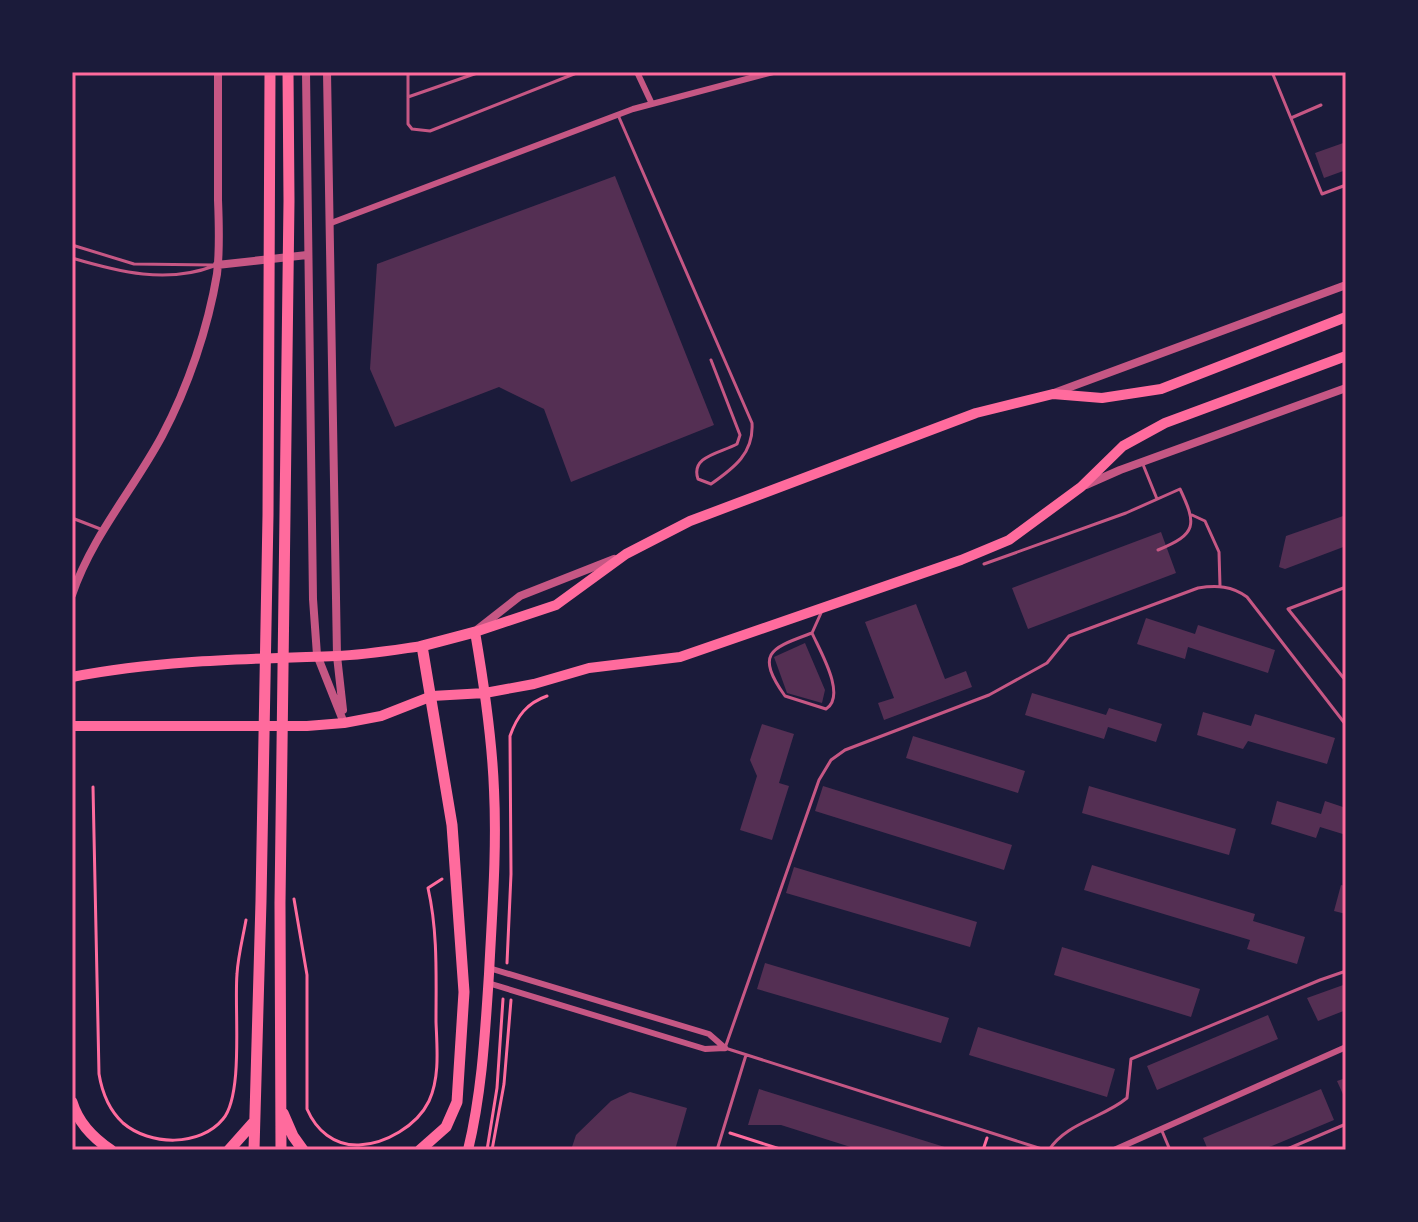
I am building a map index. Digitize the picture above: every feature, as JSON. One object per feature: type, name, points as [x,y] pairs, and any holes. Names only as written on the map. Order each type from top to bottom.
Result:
[{"type":"highway","points":[[254,1150],[268,499],[270,72]]},
{"type":"highway","points":[[281,1150],[280,903],[288,72]]},
{"type":"highway","points":[[420,1150],[446,1127],[457,1102],[464,992],[452,825],[422,646],[475,632]]},
{"type":"highway","points":[[72,1102],[86,1129],[111,1150]]},
{"type":"highway","points":[[280,1105],[293,1136],[303,1150]]},
{"type":"highway","points":[[229,1150],[253,1122]]},
{"type":"main road","points":[[468,1150],[480,1099],[489,968],[494,791],[485,693],[475,632],[556,605],[626,554],[690,521],[892,443],[976,413],[1053,394],[1102,398],[1161,389],[1346,317]]},
{"type":"main road","points":[[72,726],[307,726],[344,723],[381,716],[432,696],[485,693],[534,684],[589,668],[680,657],[1009,540],[1081,487],[1123,446],[1165,423],[1346,356]]},
{"type":"main road","points":[[72,677],[178,662],[337,656],[422,646]]},
{"type":"street","points":[[72,595],[103,530],[162,436],[178,403],[200,338],[217,265],[218,72]]},
{"type":"street","points":[[306,72],[313,599],[317,655],[344,723]]},
{"type":"street","points":[[327,72],[337,656],[344,723]]},
{"type":"street","points":[[637,72],[652,104]]},
{"type":"street","points":[[331,223],[618,115],[773,72]]},
{"type":"street","points":[[217,265],[307,255]]},
{"type":"street","points":[[1053,394],[1346,285]]},
{"type":"street","points":[[1081,487],[1346,388]]},
{"type":"street","points":[[475,632],[520,596],[626,554]]},
{"type":"street","points":[[489,968],[709,1034],[725,1048]]},
{"type":"street","points":[[488,983],[705,1049],[725,1048]]},
{"type":"street","points":[[1114,1150],[1346,1047]]},
{"type":"lane","points":[[408,72],[408,124],[412,129],[430,131],[579,72]]},
{"type":"lane","points":[[408,97],[480,72]]},
{"type":"lane","points":[[1272,72],[1322,194],[1346,185]]},
{"type":"lane","points":[[1291,118],[1321,105]]},
{"type":"lane","points":[[618,115],[752,423],[748,450],[732,469],[711,484],[698,479],[695,471],[697,464],[703,458],[737,444],[740,435],[711,360]]},
{"type":"lane","points":[[72,245],[134,264],[217,265]]},
{"type":"lane","points":[[72,258],[130,274],[191,275],[217,265]]},
{"type":"lane","points":[[1142,462],[1157,499]]},
{"type":"lane","points":[[984,564],[1126,513],[1180,489],[1192,515],[1191,525],[1179,541],[1158,550]]},
{"type":"lane","points":[[1192,515],[1205,521],[1219,552],[1220,586]]},
{"type":"lane","points":[[72,518],[103,530]]},
{"type":"lane","points":[[1346,725],[1247,597],[1220,586],[1198,588],[1069,636],[1047,663],[989,695],[845,750],[831,760],[819,780],[725,1048],[1047,1150],[1057,1137],[1114,1109],[1127,1098],[1131,1059],[1346,971]]},
{"type":"lane","points":[[1346,587],[1288,609],[1346,681]]},
{"type":"lane","points":[[812,633],[777,646],[770,654],[770,664],[785,696],[826,709],[834,701],[835,689],[812,633],[822,609]]},
{"type":"lane","points":[[717,1150],[746,1055]]},
{"type":"lane","points":[[1285,1150],[1346,1124]]},
{"type":"lane","points":[[1161,1128],[1170,1150]]},
{"type":"path","points":[[506,972],[511,874],[510,736],[516,721],[531,701],[547,696]]},
{"type":"path","points":[[93,787],[99,1074],[101,1088],[109,1104],[130,1127],[162,1139],[180,1141],[201,1136],[213,1129],[229,1112],[235,1088],[237,973],[247,914]]},
{"type":"path","points":[[294,900],[307,975],[307,1109],[317,1126],[331,1139],[358,1145],[375,1142],[395,1135],[429,1102],[437,1053],[436,946],[428,888],[456,871]]},
{"type":"path","points":[[490,1150],[507,989]]},
{"type":"path","points":[[490,1150],[504,1084],[507,989]]},
{"type":"path","points":[[723,1130],[783,1150]]},
{"type":"building","points":[[1346,142],[1346,170],[1324,178],[1315,153]]},
{"type":"building","points":[[615,176],[714,425],[571,482],[544,409],[499,387],[395,427],[370,369],[377,264]]},
{"type":"building","points":[[1346,515],[1346,546],[1285,569],[1279,567],[1286,536]]},
{"type":"building","points":[[1161,532],[1176,573],[1028,629],[1012,588]]},
{"type":"building","points":[[916,604],[945,679],[966,671],[972,687],[884,720],[878,703],[894,698],[865,622]]},
{"type":"building","points":[[1146,618],[1195,634],[1198,625],[1275,650],[1268,673],[1188,647],[1185,659],[1137,644]]},
{"type":"building","points":[[805,643],[825,690],[822,703],[787,693],[774,657]]},
{"type":"building","points":[[1032,693],[1106,715],[1109,708],[1162,724],[1156,742],[1108,727],[1104,739],[1025,715]]},
{"type":"building","points":[[1203,712],[1251,726],[1255,714],[1335,738],[1327,764],[1248,741],[1243,749],[1197,735]]},
{"type":"building","points":[[762,724],[794,734],[779,783],[789,786],[772,840],[740,830],[757,776],[750,760]]},
{"type":"building","points":[[913,736],[1025,771],[1018,793],[906,758]]},
{"type":"building","points":[[823,786],[1012,845],[1004,870],[815,811]]},
{"type":"building","points":[[1089,786],[1236,829],[1229,855],[1082,813]]},
{"type":"building","points":[[1277,801],[1321,814],[1325,801],[1346,808],[1346,835],[1320,827],[1316,838],[1271,824]]},
{"type":"building","points":[[1092,865],[1255,914],[1253,921],[1305,937],[1297,964],[1247,949],[1250,940],[1084,890]]},
{"type":"building","points":[[794,867],[977,922],[970,947],[786,893]]},
{"type":"building","points":[[1341,885],[1346,886],[1346,914],[1334,911]]},
{"type":"building","points":[[1062,947],[1200,989],[1191,1017],[1054,975]]},
{"type":"building","points":[[765,963],[949,1018],[941,1043],[757,989]]},
{"type":"building","points":[[1346,984],[1346,1010],[1318,1021],[1307,998]]},
{"type":"building","points":[[1268,1015],[1278,1039],[1157,1090],[1147,1066]]},
{"type":"building","points":[[978,1027],[1115,1069],[1107,1097],[969,1055]]},
{"type":"building","points":[[1346,1078],[1346,1101],[1337,1081]]},
{"type":"building","points":[[759,1089],[951,1150],[860,1150],[781,1125],[748,1125]]},
{"type":"building","points":[[1321,1089],[1334,1120],[1262,1150],[1208,1150],[1203,1138]]},
{"type":"building","points":[[630,1092],[687,1108],[675,1150],[571,1150],[576,1135],[611,1101]]}]
